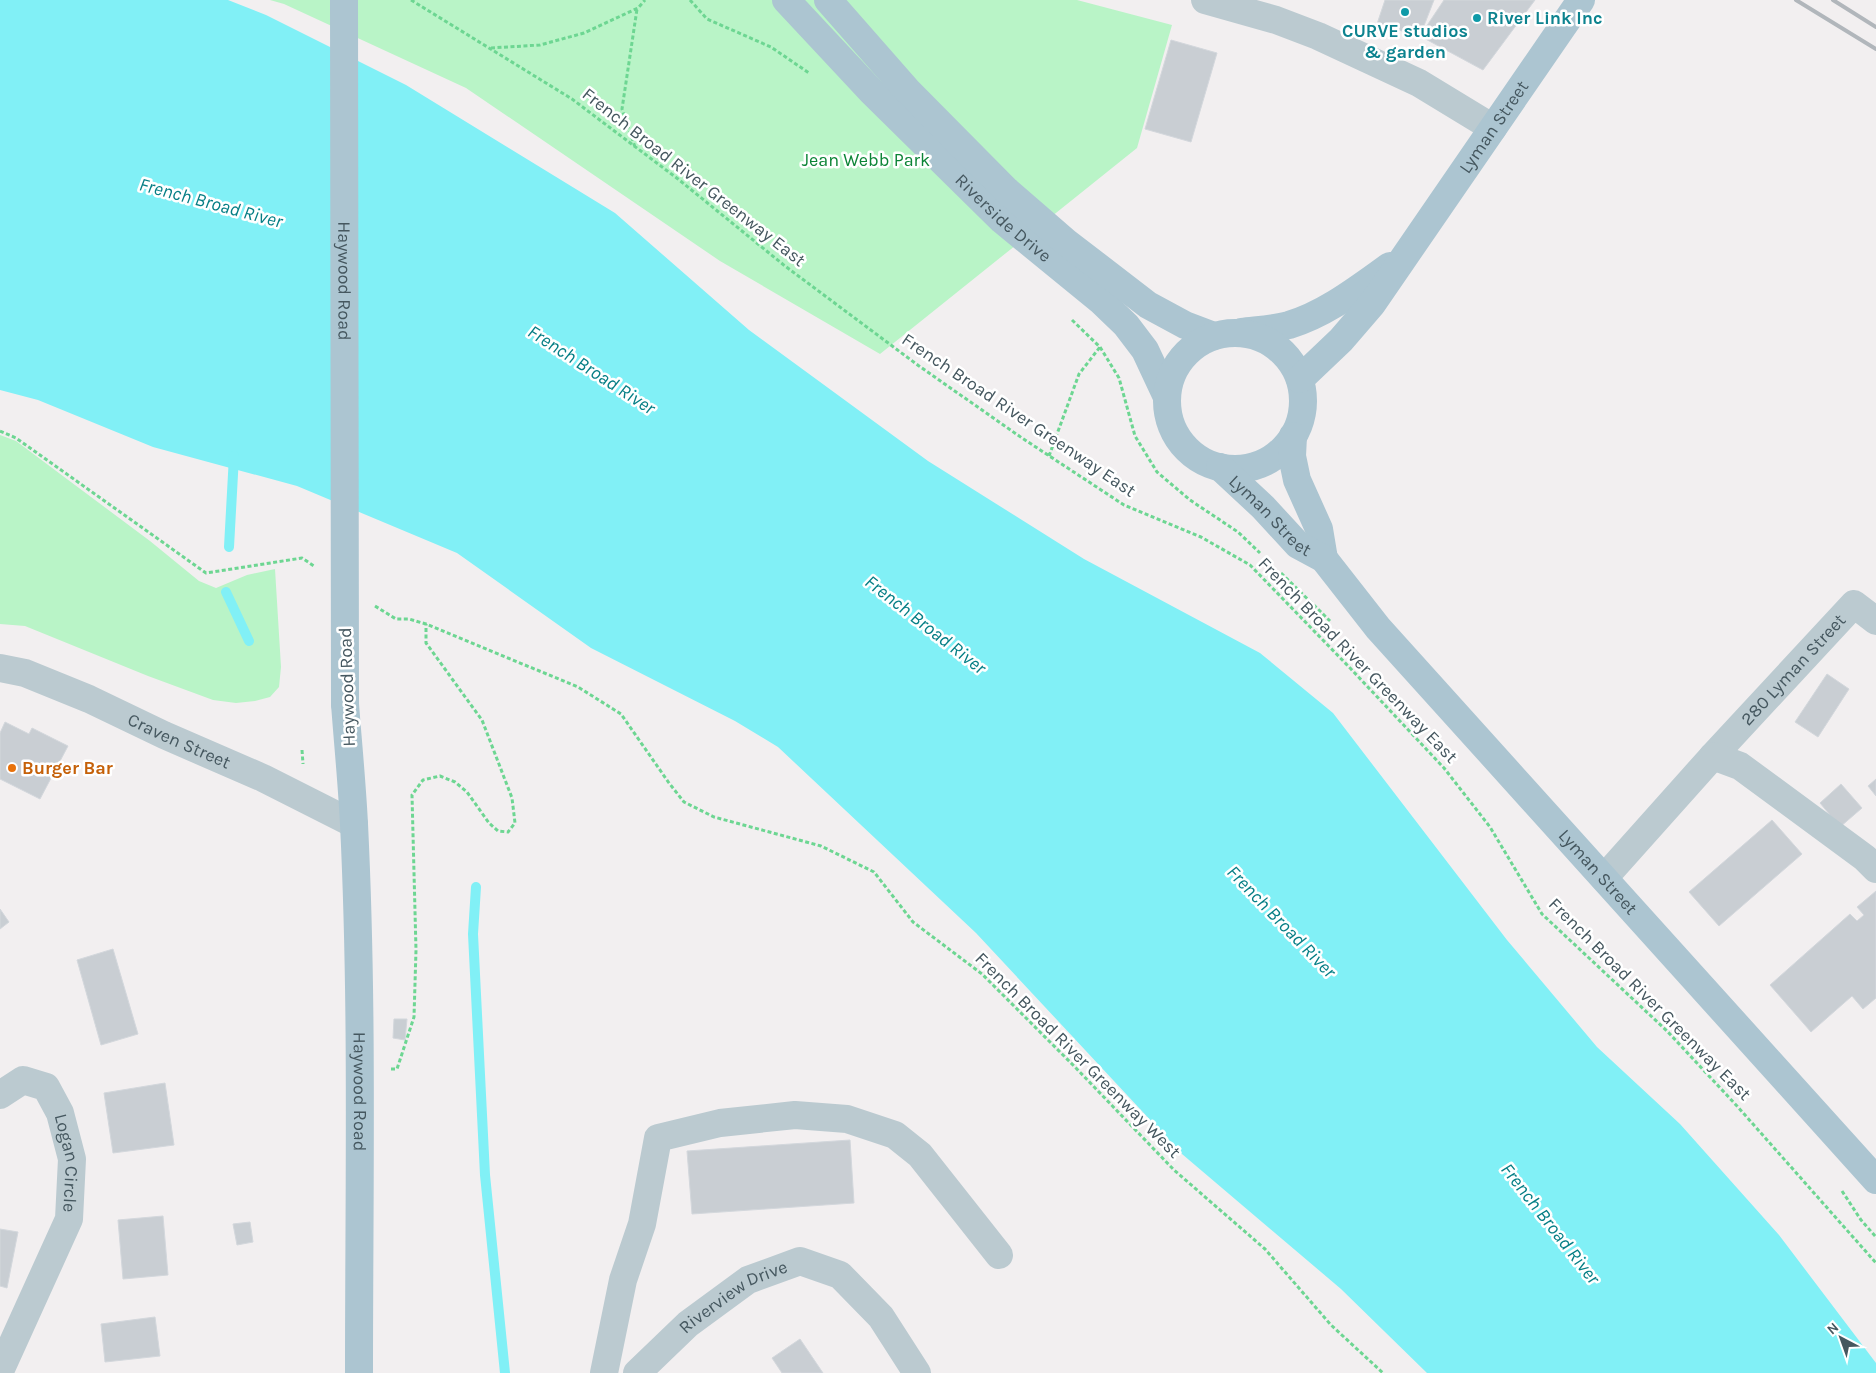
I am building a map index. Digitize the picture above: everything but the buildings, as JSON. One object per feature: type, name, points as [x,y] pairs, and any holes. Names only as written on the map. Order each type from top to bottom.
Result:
[{"type":"main road","name":"Haywood Road","points":[[344,0],[345,704],[354,824],[360,1070],[359,1373]]},
{"type":"main road","name":"Riverside Drive","points":[[786,0],[871,91],[1002,220],[1101,301],[1126,325],[1145,350],[1167,397]]},
{"type":"main road","name":"Riverside Drive","points":[[828,0],[907,90],[1006,190],[1066,242],[1148,305],[1185,325],[1224,335]]},
{"type":"main road","name":"Lyman Street","points":[[1300,378],[1341,340],[1372,304],[1581,0]]},
{"type":"main road","name":"Lyman Street","points":[[1224,335],[1288,324],[1319,312],[1349,295],[1406,255]]},
{"type":"main road","points":[[1224,335],[1256,336],[1275,345],[1290,360],[1300,378],[1301,420],[1293,436],[1277,455],[1258,465],[1239,469],[1220,468],[1202,461],[1187,449],[1175,434],[1169,416],[1167,397],[1171,378],[1180,361],[1195,346],[1224,335]]},
{"type":"main road","name":"Lyman Street","points":[[1293,436],[1292,456],[1297,480],[1319,529],[1324,559]]},
{"type":"main road","name":"Lyman Street","points":[[1220,468],[1263,507],[1298,544],[1324,559],[1378,628],[1876,1180]]},
{"type":"street","points":[[1205,0],[1253,6],[1276,20],[1318,36],[1419,83],[1493,128]]},
{"type":"street","name":"280 Lyman Street","points":[[1713,756],[1854,604],[1876,621]]},
{"type":"street","name":"Craven Street","points":[[0,668],[25,673],[89,699],[164,735],[263,778],[354,824]]},
{"type":"street","points":[[1604,878],[1713,756],[1740,766],[1865,858],[1876,869]]},
{"type":"street","name":"Logan Circle","points":[[0,1095],[23,1080],[46,1087],[60,1113],[72,1159],[69,1219],[0,1370]]},
{"type":"street","points":[[604,1373],[623,1280],[642,1224],[658,1138],[720,1123],[795,1115],[847,1119],[895,1135],[920,1155],[999,1255]]},
{"type":"street","name":"Riverview Drive","points":[[638,1373],[688,1324],[748,1280],[800,1261],[840,1275],[881,1317],[917,1373]]},
{"type":"path","name":"French Broad River Greenway East","points":[[411,0],[572,99],[785,266],[919,366],[1048,456],[1124,505],[1201,537],[1250,565],[1444,768],[1490,827],[1542,914],[1667,1031],[1737,1106],[1876,1264]]},
{"type":"path","points":[[490,48],[540,46],[584,33],[638,8],[645,0]]},
{"type":"path","points":[[690,0],[707,19],[771,47],[817,78]]},
{"type":"path","points":[[635,147],[622,109],[638,8]]},
{"type":"path","name":"French Broad River Greenway East","points":[[1069,317],[1100,347],[1119,378],[1135,436],[1158,472],[1190,500],[1238,532],[1267,560]]},
{"type":"path","points":[[1048,456],[1079,374],[1100,347]]},
{"type":"path","points":[[0,431],[16,438],[206,573],[302,558],[317,568]]},
{"type":"path","name":"French Broad River Greenway East","points":[[1274,566],[1331,621]]},
{"type":"path","name":"French Broad River Greenway West","points":[[372,604],[396,619],[408,619],[426,624],[578,688],[621,714],[684,802],[714,817],[821,846],[874,872],[913,922],[982,974],[1174,1170],[1265,1249],[1331,1325],[1383,1373]]},
{"type":"path","points":[[360,1070],[397,1069],[414,1018],[416,950],[412,795],[423,780],[440,776],[455,782],[466,792],[489,823],[498,831],[508,832],[515,823],[512,798],[482,720],[426,643],[426,624]]},
{"type":"path","points":[[302,750],[304,764]]},
{"type":"path","points":[[1839,1187],[1861,1220],[1876,1237]]},
{"type":"green space","name":"Jean Webb Park","points":[[270,0],[1077,0],[1172,25],[1137,148],[880,354],[720,261],[466,88],[284,4]]},
{"type":"green space","points":[[0,435],[16,441],[150,541],[199,581],[216,588],[247,575],[275,569],[281,667],[279,687],[270,697],[236,703],[213,700],[25,626],[0,624]]},
{"type":"water","name":"French Broad River","points":[[0,0],[228,0],[266,15],[406,85],[615,213],[749,330],[928,461],[1084,559],[1260,653],[1333,713],[1507,940],[1597,1047],[1680,1124],[1779,1235],[1876,1363],[1876,1373],[1427,1373],[1341,1289],[1182,1154],[976,933],[778,747],[735,721],[591,648],[457,553],[297,486],[153,447],[38,400],[0,390]]},
{"type":"waterway","points":[[229,547],[234,456]]},
{"type":"waterway","points":[[226,592],[249,641]]},
{"type":"waterway","points":[[476,887],[473,934],[485,1175],[505,1373]]},
{"type":"railway","points":[[1796,0],[1876,49]]},
{"type":"railway","points":[[1833,0],[1876,27]]},
{"type":"place","name":"CURVE studios & garden","points":[[1405,12]]},
{"type":"place","name":"River Link Inc","points":[[1477,18]]},
{"type":"place","name":"Burger Bar","points":[[12,768]]}]
